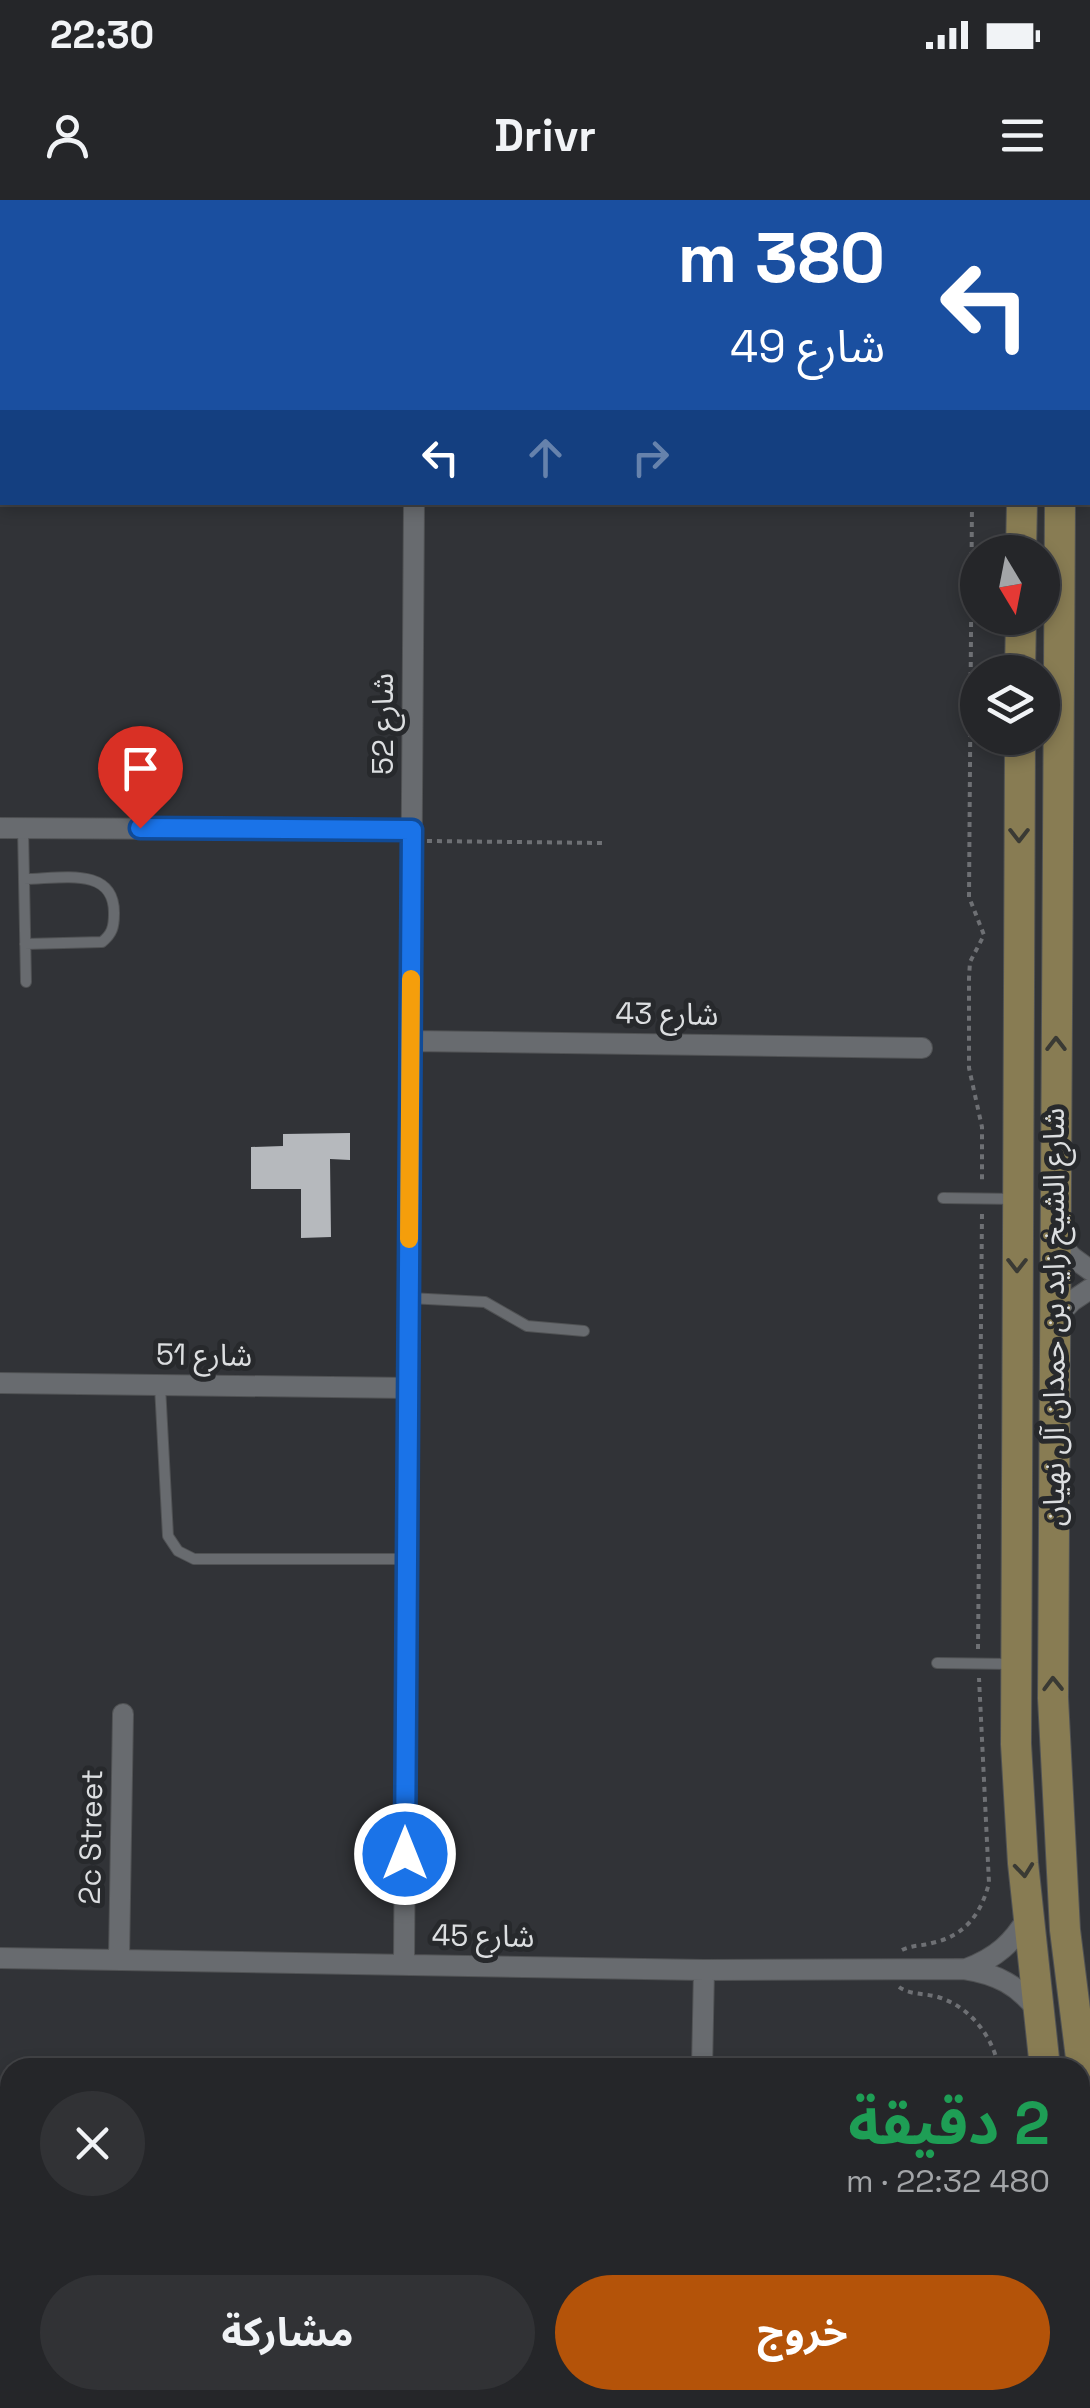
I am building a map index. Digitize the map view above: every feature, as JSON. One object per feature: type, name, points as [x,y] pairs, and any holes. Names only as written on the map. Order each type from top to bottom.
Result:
[{"type":"main road","points":[[1021,535],[1022,505]]},
{"type":"main road","name":"شارع الشيخ زايد بن حمدان آل نهيان","points":[[1060,505],[1052,1581],[1056,1759],[1066,1930],[1081,2058]]},
{"type":"main road","name":"شارع الشيخ زايد بن حمدان آل نهيان","points":[[1020,755],[1018,1802],[1044,2058]]},
{"type":"main road","points":[[1017,1618],[1028,1664],[1033,1750],[1043,1759],[1056,1759]]},
{"type":"main road","points":[[1018,1802],[1029,1798],[1043,1808],[1052,1877],[1066,1930]]},
{"type":"street","name":"شارع 52","points":[[404,1965],[414,505]]},
{"type":"street","points":[[0,828],[412,836]]},
{"type":"street","name":"شارع 43","points":[[410,1041],[922,1048]]},
{"type":"street","points":[[1055,1237],[1090,1270]]},
{"type":"street","points":[[1054,1320],[1072,1301],[1090,1290]]},
{"type":"street","name":"شارع 51","points":[[0,1383],[408,1388]]},
{"type":"street","name":"2c Street","points":[[119,1960],[123,1714]]},
{"type":"street","name":"شارع 45","points":[[964,1969],[1003,1950],[1029,1916]]},
{"type":"street","name":"شارع 45","points":[[0,1958],[704,1970],[964,1969],[986,1972],[1007,1981],[1025,1994],[1039,2012]]},
{"type":"street","points":[[702,2058],[704,1970]]},
{"type":"lane","points":[[23,828],[26,982]]},
{"type":"lane","points":[[24,879],[99,881],[111,890],[114,906],[114,927],[102,942],[25,944]]},
{"type":"lane","points":[[943,1198],[1017,1199]]},
{"type":"lane","points":[[409,1298],[486,1302],[527,1326],[584,1331]]},
{"type":"lane","points":[[160,1385],[168,1536],[178,1551],[194,1559],[407,1559]]},
{"type":"lane","points":[[937,1663],[1016,1664]]},
{"type":"path","points":[[972,505],[969,898],[984,934],[969,969],[968,1056],[982,1127],[978,1664],[989,1883],[975,1918],[962,1931],[945,1940],[907,1947],[897,1956],[896,1982],[904,1991],[937,1997],[966,2012],[986,2035],[995,2058]]},
{"type":"path","points":[[412,836],[602,843]]},
{"type":"building","points":[[350,1133],[350,1160],[330,1159],[331,1237],[301,1238],[301,1189],[251,1189],[251,1147],[283,1146],[283,1134]]},
{"type":"slow traffic","points":[[409,1239],[411,979]]},
{"type":"route","points":[[140,828],[412,830],[405,1854]]}]
